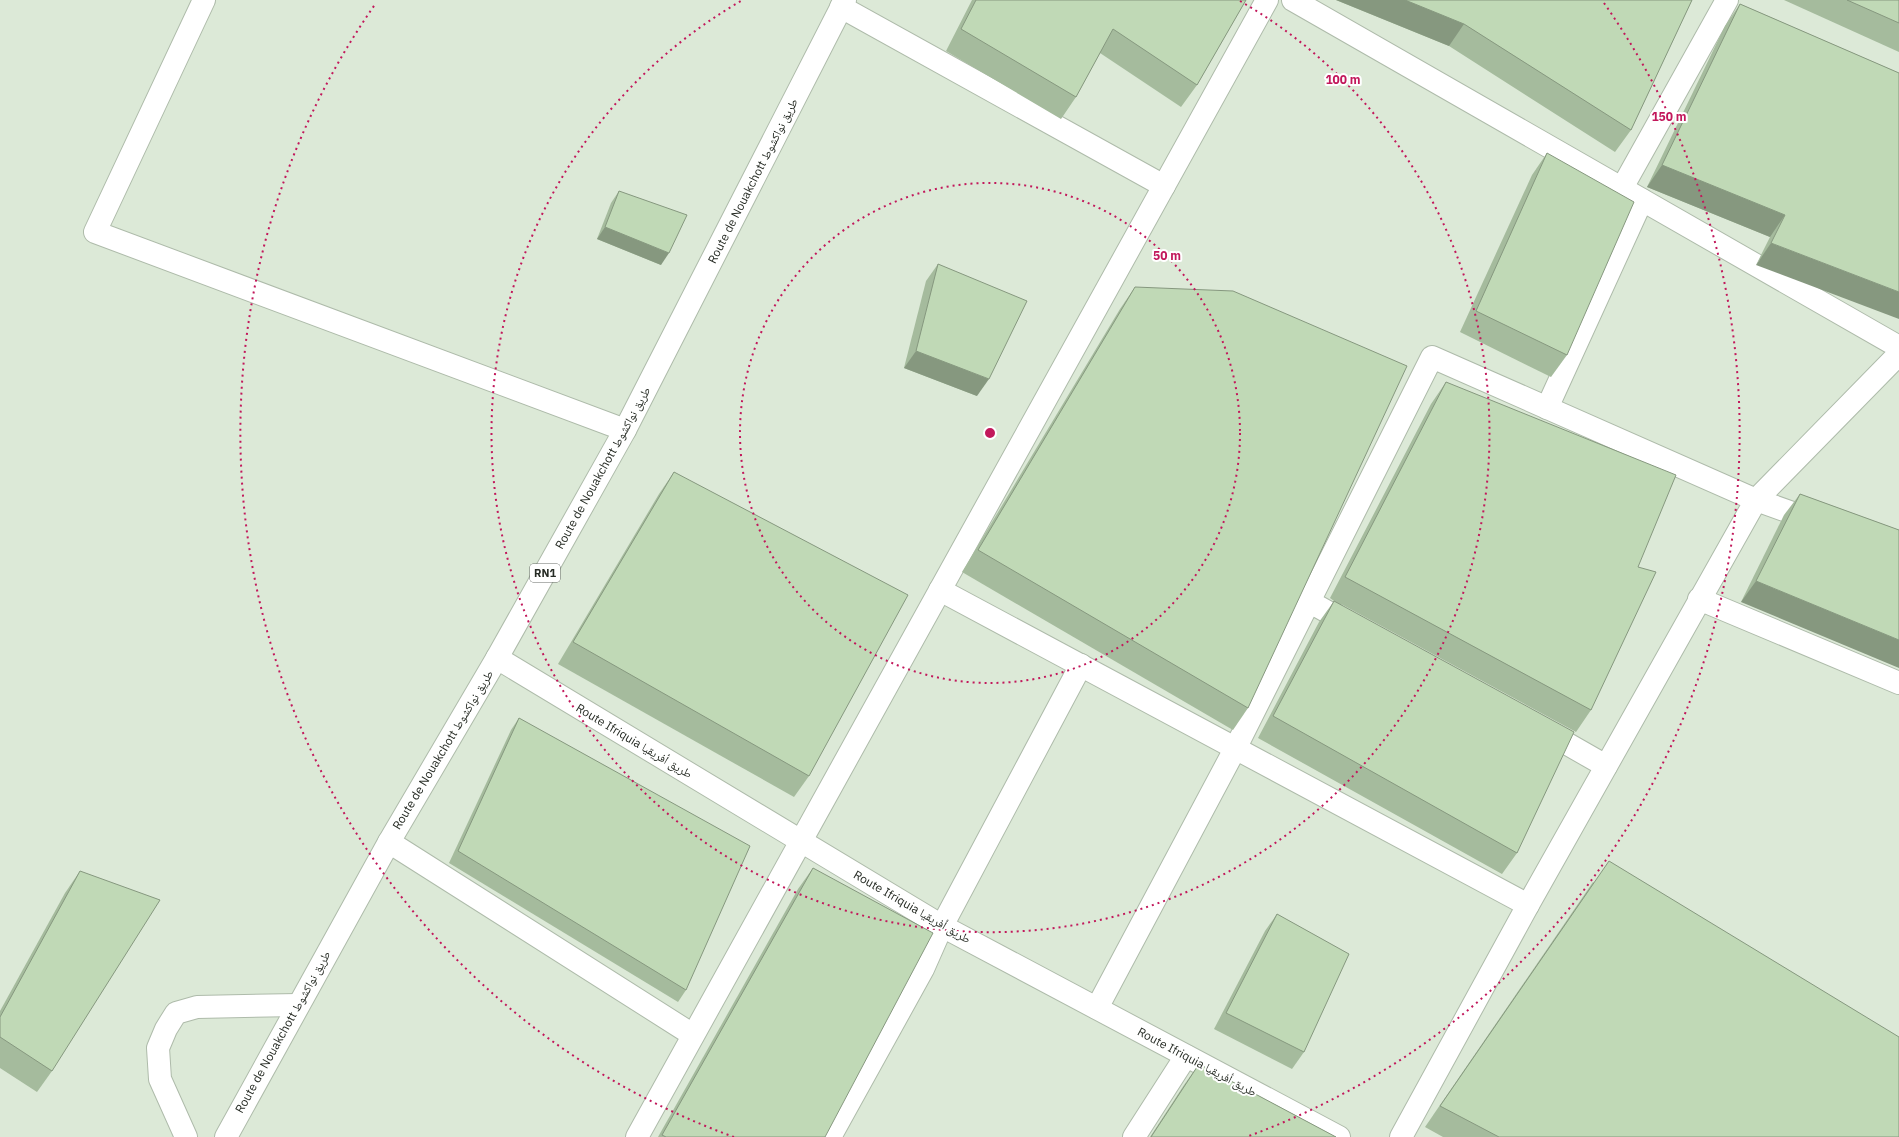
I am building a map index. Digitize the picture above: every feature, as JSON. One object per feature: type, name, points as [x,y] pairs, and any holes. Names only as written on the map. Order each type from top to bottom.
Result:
[{"type":"main road","points":[[204,0],[95,232],[625,430]]},
{"type":"main road","points":[[637,1137],[1267,0]]},
{"type":"main road","points":[[1293,0],[1899,347]]},
{"type":"main road","points":[[1622,188],[1725,1],[1747,11]]},
{"type":"main road","points":[[843,4],[1164,186]]},
{"type":"main road","name":"Route de Nouakchott طريق نواكشوط","points":[[226,1137],[389,842],[497,658],[625,430],[843,4]]},
{"type":"main road","points":[[1547,408],[1642,200]]},
{"type":"main road","points":[[1401,1137],[1528,905],[1756,500],[1899,354]]},
{"type":"main road","points":[[1097,1008],[1235,749],[1308,601],[1432,357],[1756,500],[1834,528]]},
{"type":"main road","points":[[940,590],[1528,905]]},
{"type":"main road","points":[[1700,599],[1899,683]]},
{"type":"main road","points":[[1308,601],[1370,636]]},
{"type":"main road","name":"Route Ifriquia طريق أفريقيا","points":[[497,658],[942,926],[1339,1137]]},
{"type":"main road","points":[[830,1137],[923,969],[942,926],[1081,665]]},
{"type":"main road","points":[[1523,720],[1606,766]]},
{"type":"main road","points":[[389,842],[693,1035]]},
{"type":"main road","points":[[186,1137],[160,1079],[158,1048],[166,1028],[176,1013],[197,1007],[298,1006]]},
{"type":"main road","points":[[1134,1137],[1186,1056]]},
{"type":"building","points":[[976,0],[1246,0],[1197,85],[1113,29],[1076,97],[961,29]]},
{"type":"building","points":[[1405,0],[1692,0],[1631,130],[1464,24]]},
{"type":"building","points":[[1847,0],[1899,0],[1899,23]]},
{"type":"building","points":[[1740,4],[1899,73],[1899,292],[1771,243],[1785,215],[1662,165]]},
{"type":"building","points":[[1547,153],[1634,202],[1567,355],[1476,311]]},
{"type":"building","points":[[619,191],[687,215],[669,253],[605,227]]},
{"type":"building","points":[[938,264],[1027,301],[989,379],[916,351]]},
{"type":"building","points":[[1135,287],[1233,291],[1407,366],[1248,708],[978,550]]},
{"type":"building","points":[[1446,382],[1676,475],[1638,567],[1656,572],[1591,710],[1345,577]]},
{"type":"building","points":[[674,472],[908,595],[809,776],[573,642]]},
{"type":"building","points":[[1800,494],[1899,530],[1899,640],[1756,581]]},
{"type":"building","points":[[1334,601],[1574,732],[1517,853],[1273,716]]},
{"type":"building","points":[[519,718],[750,846],[686,990],[458,851]]},
{"type":"building","points":[[1609,861],[1899,1037],[1899,1137],[1499,1137],[1440,1106]]},
{"type":"building","points":[[813,868],[933,933],[825,1137],[666,1137],[662,1135]]},
{"type":"building","points":[[80,871],[160,900],[52,1071],[0,1037],[0,1017]]},
{"type":"building","points":[[1277,914],[1349,954],[1304,1052],[1226,1013]]},
{"type":"building","points":[[1199,1064],[1336,1137],[1151,1137]]}]
